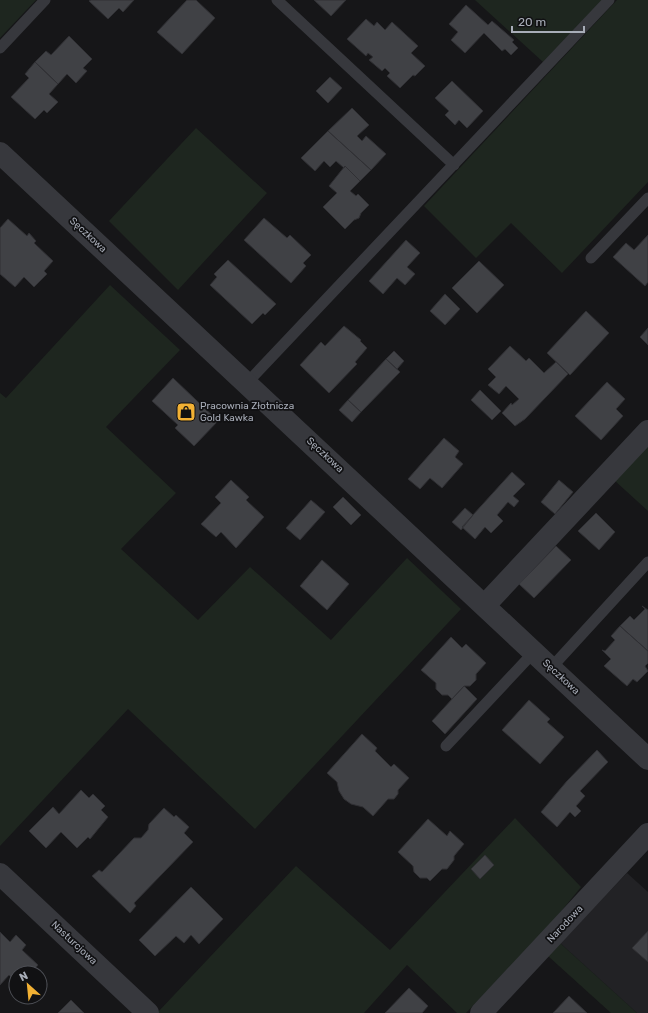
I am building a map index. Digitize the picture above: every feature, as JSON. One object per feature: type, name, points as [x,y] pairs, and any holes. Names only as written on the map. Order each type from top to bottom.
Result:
[{"type":"street","name":"Sęczkowa","points":[[0,153],[648,759]]},
{"type":"street","points":[[485,605],[648,431]]},
{"type":"street","name":"Narodowa","points":[[482,1013],[648,834]]},
{"type":"street","name":"Nasturcjowa","points":[[0,874],[148,1013]]},
{"type":"lane","points":[[0,48],[45,0]]},
{"type":"lane","points":[[277,0],[454,165]]},
{"type":"lane","points":[[247,383],[609,0]]},
{"type":"lane","points":[[592,258],[648,198]]},
{"type":"lane","points":[[551,668],[648,562]]},
{"type":"lane","points":[[446,746],[534,652]]},
{"type":"shaded area","points":[[0,0],[36,0],[0,38]]},
{"type":"shaded area","points":[[475,0],[603,0],[543,62]]},
{"type":"shaded area","points":[[617,0],[648,0],[648,182],[562,273],[511,223],[476,258],[424,206]]},
{"type":"shaded area","points":[[196,128],[267,193],[178,290],[109,221]]},
{"type":"shaded area","points":[[110,285],[180,350],[106,427],[176,493],[121,549],[198,620],[250,567],[331,640],[407,558],[461,609],[255,829],[128,709],[0,846],[0,393],[6,398]]},
{"type":"shaded area","points":[[648,443],[648,511],[614,480]]},
{"type":"shaded area","points":[[515,818],[581,887],[550,925],[466,1013],[457,1013],[407,965],[364,1013],[158,1012],[296,866],[390,950]]},
{"type":"shaded area","points":[[627,873],[648,892],[648,1013],[637,1013],[560,943]]},
{"type":"shaded area","points":[[560,943],[637,1013],[611,1013],[548,956]]},
{"type":"building","points":[[134,0],[123,12],[119,8],[108,19],[89,1]]},
{"type":"building","points":[[187,0],[196,0],[215,18],[182,54],[157,32]]},
{"type":"building","points":[[314,0],[346,0],[331,16]]},
{"type":"building","points":[[466,5],[488,25],[492,21],[514,40],[512,42],[518,48],[511,55],[505,49],[502,51],[484,33],[465,53],[451,40],[458,32],[449,24]]},
{"type":"building","points":[[366,19],[374,26],[377,22],[385,30],[392,22],[418,46],[411,53],[425,66],[400,88],[387,76],[390,73],[385,68],[382,71],[369,60],[373,57],[368,53],[366,56],[347,39]]},
{"type":"building","points":[[69,36],[92,59],[83,68],[87,71],[76,83],[67,74],[58,84],[35,62],[46,51],[51,55]]},
{"type":"building","points":[[35,62],[58,84],[49,94],[58,102],[47,113],[44,110],[35,119],[11,97],[29,78],[25,74]]},
{"type":"building","points":[[330,77],[342,88],[328,103],[316,91]]},
{"type":"building","points":[[452,81],[483,111],[467,128],[459,120],[455,125],[445,115],[449,111],[435,98]]},
{"type":"building","points":[[352,108],[369,125],[357,136],[362,141],[366,136],[386,154],[371,170],[328,131]]},
{"type":"building","points":[[328,131],[371,170],[360,181],[345,166],[344,168],[336,161],[330,167],[324,161],[315,171],[301,158]]},
{"type":"building","points":[[345,166],[360,181],[350,191],[356,196],[358,194],[369,205],[361,213],[359,218],[354,220],[345,229],[323,207],[337,193],[329,186]]},
{"type":"building","points":[[264,218],[287,238],[290,235],[311,255],[303,263],[306,266],[291,283],[244,240]]},
{"type":"building","points":[[8,219],[27,236],[29,233],[36,241],[34,243],[53,261],[44,271],[47,274],[34,287],[24,277],[15,287],[0,274],[0,228]]},
{"type":"building","points":[[648,235],[648,282],[645,286],[613,257],[626,243],[634,250]]},
{"type":"building","points":[[406,240],[420,253],[407,267],[415,274],[405,285],[397,278],[383,294],[369,281]]},
{"type":"building","points":[[228,260],[276,304],[265,315],[263,313],[252,324],[210,285],[217,277],[214,274]]},
{"type":"building","points":[[479,261],[504,285],[477,313],[452,288]]},
{"type":"building","points":[[445,294],[460,309],[445,325],[430,311]]},
{"type":"building","points":[[586,311],[609,333],[570,375],[547,353]]},
{"type":"building","points":[[344,326],[361,340],[360,341],[367,348],[355,362],[357,364],[329,393],[300,365],[321,342],[325,346]]},
{"type":"building","points":[[648,328],[648,345],[640,337]]},
{"type":"building","points":[[510,346],[526,361],[529,358],[544,373],[556,362],[568,374],[525,419],[515,426],[502,413],[511,403],[512,405],[519,399],[506,386],[499,394],[488,385],[496,377],[488,369]]},
{"type":"building","points":[[394,351],[404,361],[397,369],[386,359]]},
{"type":"building","points":[[386,359],[400,372],[361,412],[348,400]]},
{"type":"building","points":[[173,378],[218,421],[194,446],[175,428],[178,425],[152,401]]},
{"type":"building","points":[[607,382],[625,399],[616,409],[623,416],[601,440],[575,416]]},
{"type":"building","points":[[480,390],[501,411],[492,420],[471,400]]},
{"type":"building","points":[[348,400],[361,412],[352,422],[339,410]]},
{"type":"building","points":[[444,438],[459,451],[455,457],[463,464],[442,488],[430,478],[420,489],[408,479]]},
{"type":"building","points":[[512,472],[525,484],[513,496],[519,501],[514,507],[508,502],[497,515],[503,521],[491,533],[485,527],[475,539],[462,527]]},
{"type":"building","points":[[231,480],[249,497],[246,500],[264,517],[236,548],[221,532],[216,537],[201,524],[221,503],[215,497]]},
{"type":"building","points":[[559,480],[573,492],[555,514],[541,502]]},
{"type":"building","points":[[343,497],[361,515],[351,525],[333,507]]},
{"type":"building","points":[[311,500],[325,512],[300,540],[286,528]]},
{"type":"building","points":[[465,508],[473,515],[461,530],[452,522]]},
{"type":"building","points":[[596,513],[615,532],[599,550],[578,531]]},
{"type":"building","points":[[556,546],[571,560],[534,598],[519,584]]},
{"type":"building","points":[[322,560],[349,584],[327,610],[300,586]]},
{"type":"building","points":[[642,606],[648,610],[648,651],[620,626],[630,616],[634,620],[645,609]]},
{"type":"building","points":[[620,626],[648,651],[648,663],[645,666],[648,671],[637,682],[633,679],[627,686],[604,666],[611,659],[602,650],[605,651],[615,640],[611,636]]},
{"type":"building","points":[[451,637],[462,648],[466,644],[486,663],[476,674],[476,680],[470,686],[464,686],[452,699],[448,695],[442,695],[436,689],[436,683],[421,670]]},
{"type":"building","points":[[464,686],[477,699],[445,734],[432,721]]},
{"type":"building","points":[[529,700],[550,719],[547,722],[564,737],[540,764],[502,730]]},
{"type":"building","points":[[362,734],[377,748],[375,751],[391,767],[394,764],[409,778],[398,790],[398,794],[394,799],[388,799],[373,816],[363,807],[351,804],[344,799],[339,791],[337,782],[327,773]]},
{"type":"building","points":[[597,750],[608,762],[580,791],[585,796],[576,806],[581,811],[575,817],[570,812],[557,827],[541,812],[567,781]]},
{"type":"building","points":[[81,790],[89,798],[93,794],[105,806],[101,810],[108,817],[90,839],[88,837],[77,848],[61,832],[46,848],[29,831],[53,807],[59,814]]},
{"type":"building","points":[[164,808],[174,817],[176,815],[189,827],[184,833],[193,842],[134,903],[136,906],[130,913],[92,876],[99,870],[102,872],[134,838],[141,838],[148,830],[149,824]]},
{"type":"building","points":[[428,819],[447,836],[450,831],[464,844],[454,856],[454,860],[447,869],[442,869],[430,881],[427,878],[420,878],[414,872],[413,866],[398,852]]},
{"type":"building","points":[[485,855],[494,865],[480,879],[471,869]]},
{"type":"building","points":[[191,887],[223,919],[199,944],[191,935],[184,943],[176,936],[155,956],[139,940]]},
{"type":"building","points":[[648,931],[648,962],[632,948]]},
{"type":"building","points":[[0,932],[10,942],[16,935],[26,945],[22,950],[38,965],[8,965],[8,976],[0,985]]},
{"type":"building","points":[[409,988],[428,1006],[422,1013],[385,1013]]},
{"type":"building","points":[[569,996],[587,1013],[553,1013]]},
{"type":"building","points":[[71,1000],[84,1013],[58,1013]]},
{"type":"place","name":"Pracownia Złotnicza Gold Kawka","points":[[186,412]]}]
